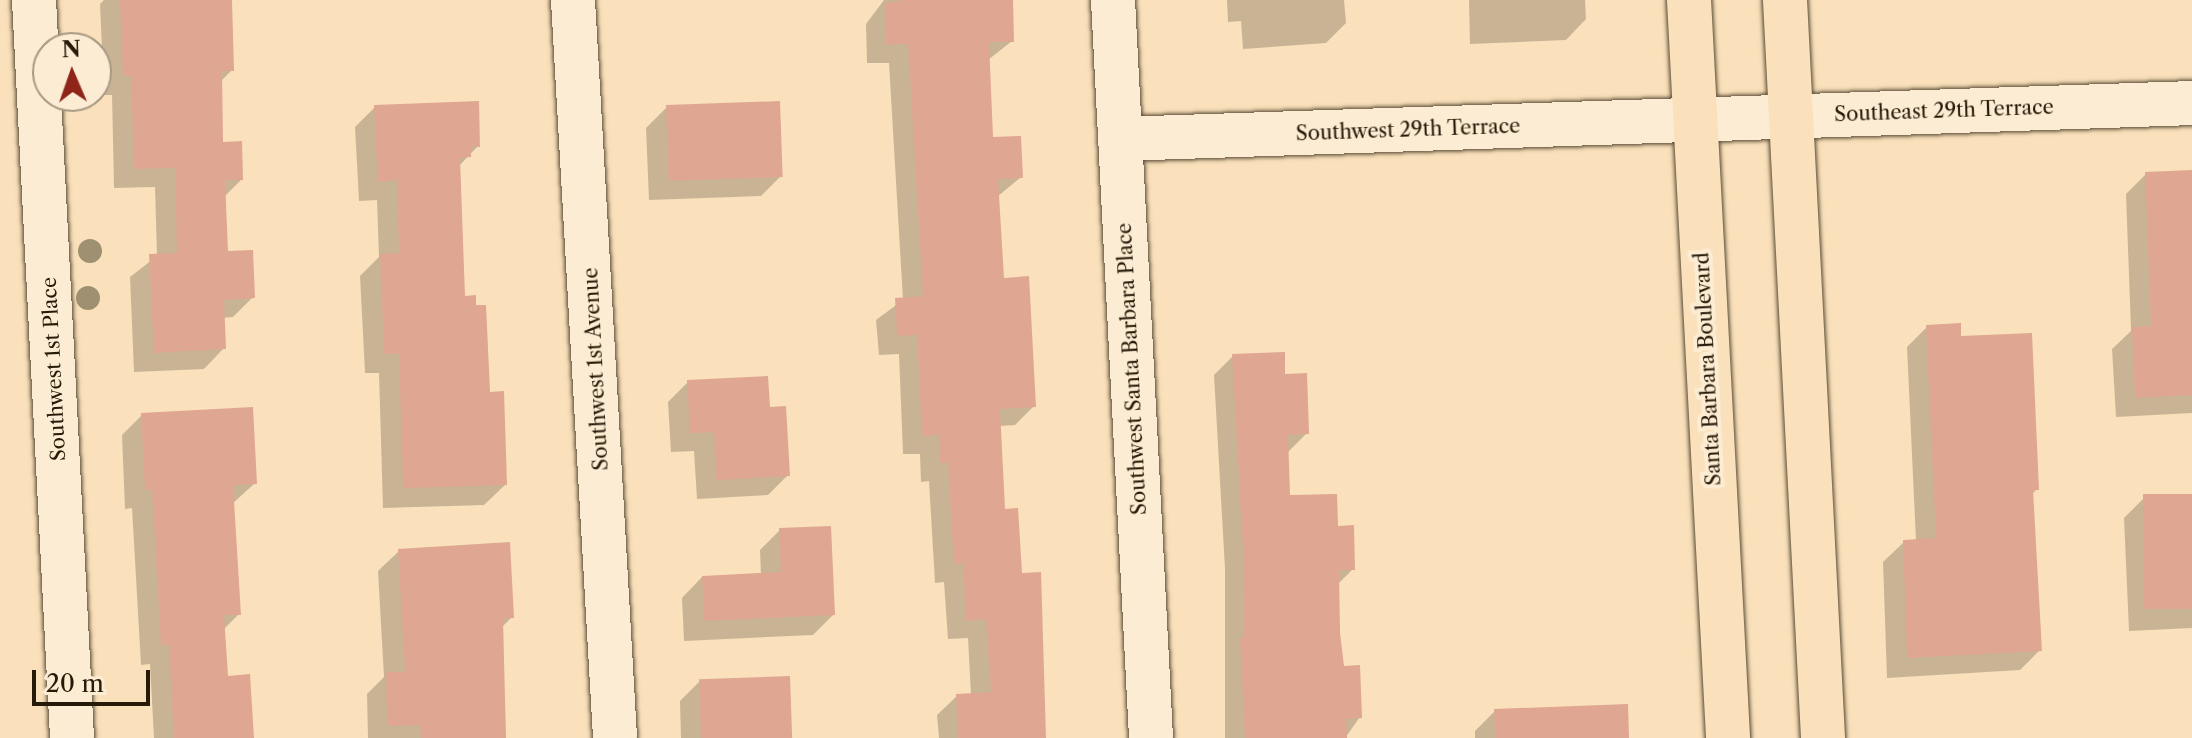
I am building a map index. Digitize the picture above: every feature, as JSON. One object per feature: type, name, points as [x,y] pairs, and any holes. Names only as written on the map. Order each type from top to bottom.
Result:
[{"type":"main road","name":"Santa Barbara Boulevard","points":[[1689,0],[1728,738]]},
{"type":"main road","points":[[1785,0],[1823,738]]},
{"type":"street","name":"Southwest 1st Place","points":[[34,0],[72,738]]},
{"type":"street","name":"Southwest 1st Avenue","points":[[573,0],[615,738]]},
{"type":"street","name":"Southwest Santa Barbara Place","points":[[1113,0],[1151,738]]},
{"type":"street","name":"Southeast 29th Terrace","points":[[1696,120],[2192,103]]},
{"type":"street","name":"Southwest 29th Terrace","points":[[1120,139],[1696,120]]},
{"type":"building","points":[[120,0],[232,0],[234,71],[222,71],[223,142],[242,141],[243,180],[225,180],[228,251],[253,250],[255,298],[224,300],[226,349],[154,353],[149,254],[177,253],[175,168],[134,169],[131,76],[123,76]]},
{"type":"building","points":[[903,0],[1013,0],[1014,42],[989,42],[993,137],[1021,136],[1023,178],[998,179],[1004,278],[1029,276],[1036,407],[1000,409],[1005,509],[1018,508],[1022,573],[1041,572],[1046,738],[958,738],[956,694],[991,692],[986,619],[966,621],[963,563],[954,564],[948,463],[940,463],[939,435],[922,436],[917,335],[897,336],[895,298],[923,296],[908,44],[886,45],[885,3]]},
{"type":"building","points":[[479,101],[480,147],[471,146],[471,157],[460,158],[465,296],[476,295],[476,305],[486,305],[490,392],[504,391],[507,485],[403,488],[399,354],[384,354],[380,254],[399,253],[397,180],[378,182],[374,105]]},
{"type":"building","points":[[780,101],[783,177],[669,181],[666,105]]},
{"type":"building","points":[[2192,170],[2192,395],[2135,398],[2132,327],[2151,326],[2145,172]]},
{"type":"building","points":[[1961,323],[1961,336],[2032,333],[2039,490],[2033,490],[2042,651],[1907,658],[1903,540],[1936,538],[1926,325]]},
{"type":"building","points":[[1285,352],[1285,374],[1307,373],[1309,434],[1288,435],[1290,495],[1337,494],[1338,526],[1354,525],[1355,570],[1339,570],[1340,633],[1344,666],[1360,665],[1362,718],[1346,719],[1347,738],[1245,738],[1240,638],[1244,638],[1243,549],[1232,354]]},
{"type":"building","points":[[768,376],[770,407],[786,406],[790,476],[716,480],[714,432],[690,433],[687,380]]},
{"type":"building","points":[[253,407],[257,484],[233,485],[241,615],[224,615],[228,676],[250,674],[254,738],[174,738],[169,645],[161,645],[152,489],[145,490],[141,413]]},
{"type":"building","points":[[2143,494],[2192,494],[2192,609],[2143,609]]},
{"type":"building","points":[[831,526],[835,615],[704,621],[702,576],[781,572],[779,528]]},
{"type":"building","points":[[510,542],[514,618],[503,619],[506,738],[421,738],[420,725],[387,726],[386,672],[405,672],[398,549]]},
{"type":"building","points":[[790,676],[792,738],[701,738],[699,679]]},
{"type":"building","points":[[1628,704],[1629,738],[1495,738],[1494,709]]}]
